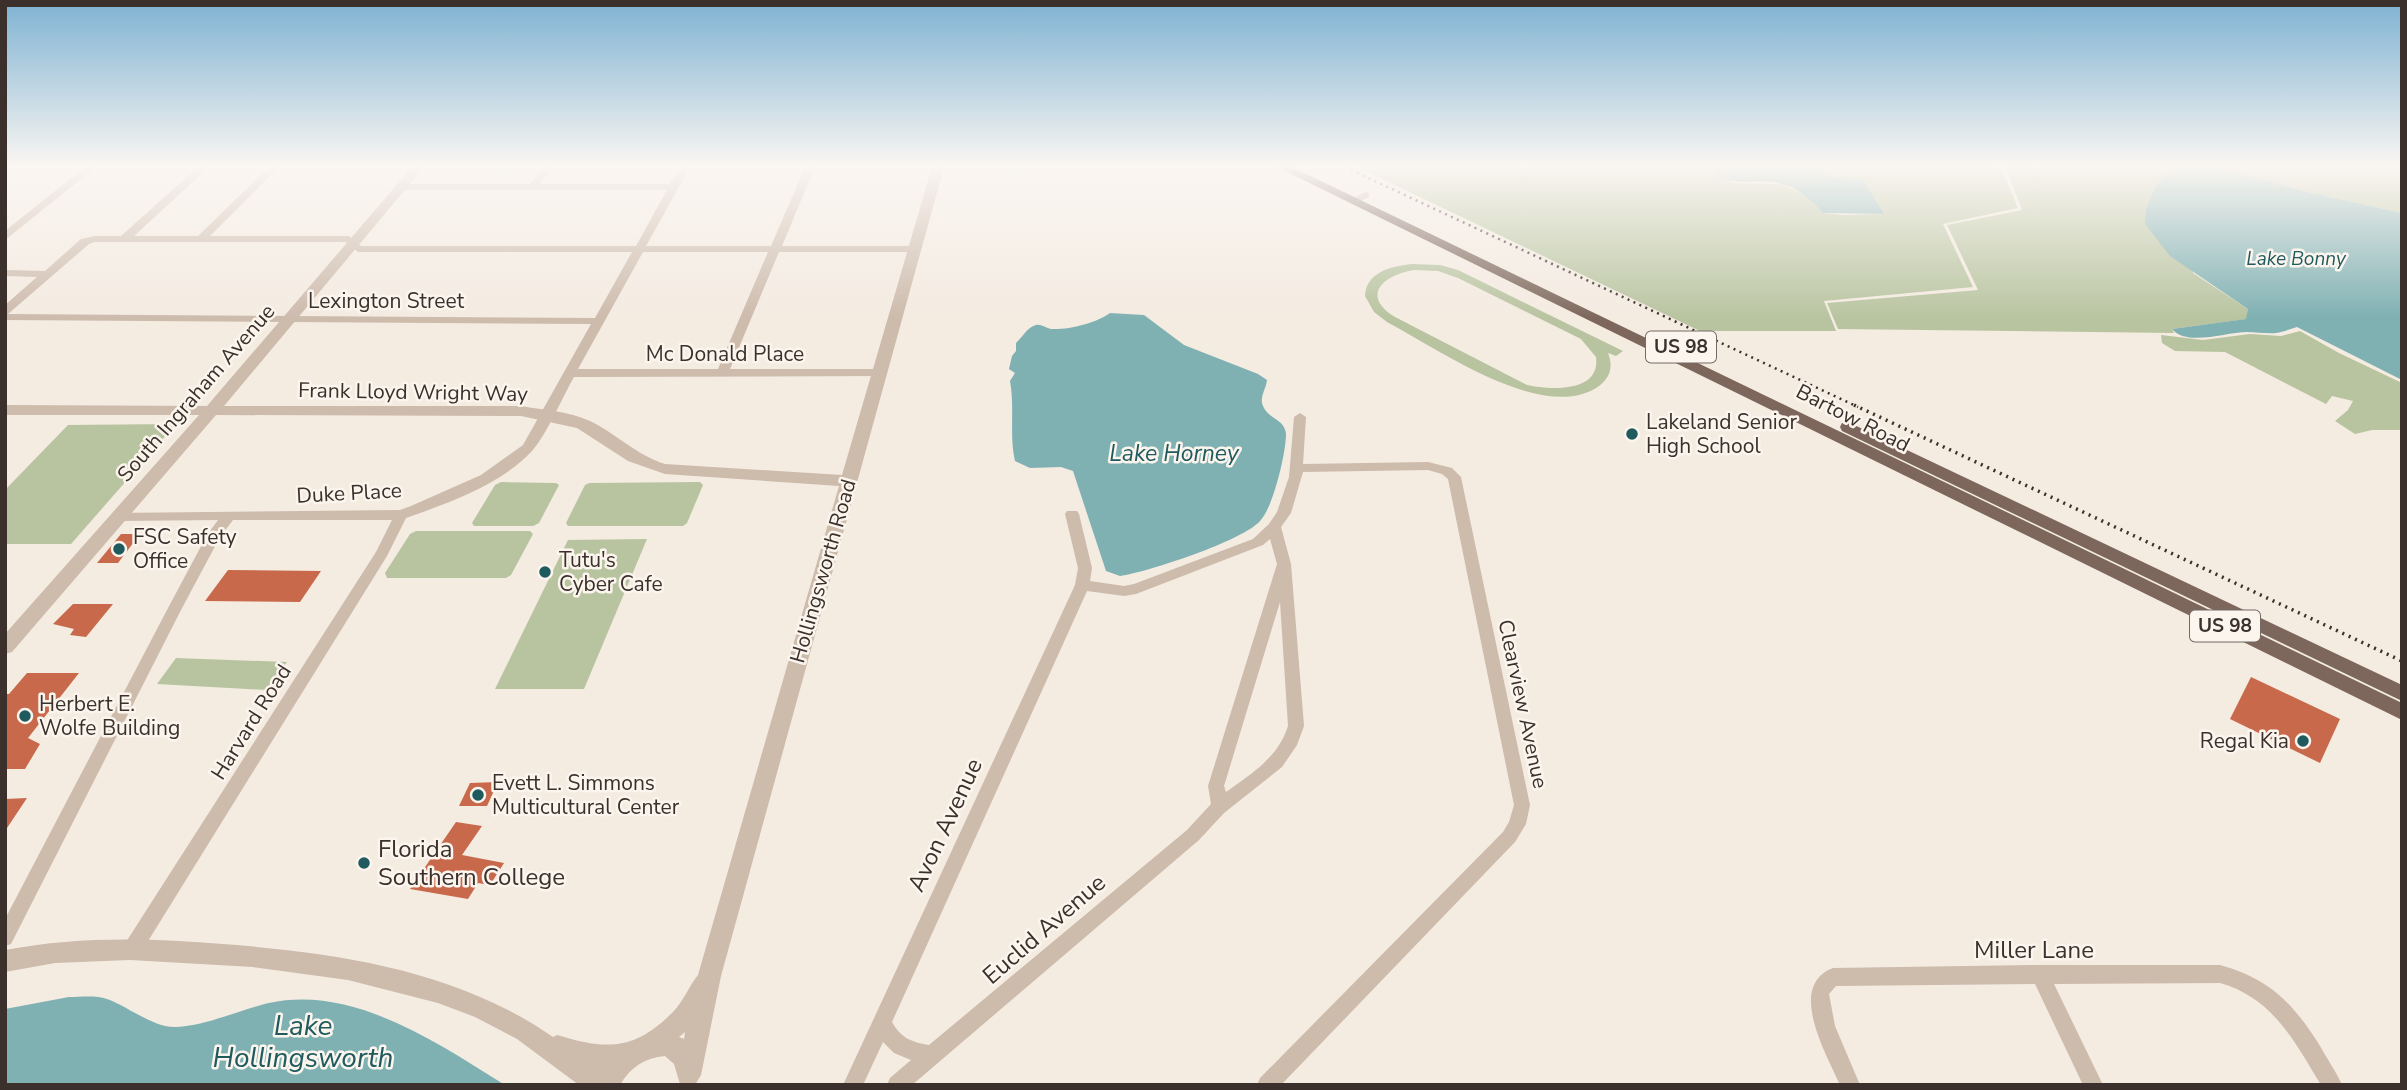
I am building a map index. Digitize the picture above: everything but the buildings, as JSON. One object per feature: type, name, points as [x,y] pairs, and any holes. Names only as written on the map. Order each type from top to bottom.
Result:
[{"type":"main road","name":"Bartow Road","points":[[1400,218],[2052,535],[2402,712]]},
{"type":"main road","name":"Bartow Road","points":[[2052,535],[2402,694]]},
{"type":"street","points":[[5,237],[29,218]]},
{"type":"street","points":[[124,239],[147,218]]},
{"type":"street","points":[[201,239],[222,218]]},
{"type":"street","name":"South Ingraham Avenue","points":[[5,647],[211,411],[374,218]]},
{"type":"street","name":"Duke Place","points":[[118,516],[401,515],[430,505],[509,464],[528,448],[657,218]]},
{"type":"street","points":[[723,373],[788,218]]},
{"type":"street","name":"Hollingsworth Road","points":[[688,1082],[709,976],[923,218]]},
{"type":"street","points":[[5,311],[85,241],[349,239],[358,249],[914,249]]},
{"type":"street","points":[[5,274],[48,274]]},
{"type":"street","name":"Lexington Street","points":[[5,317],[599,321]]},
{"type":"street","name":"Mc Donald Place","points":[[571,373],[879,373]]},
{"type":"street","name":"Frank Lloyd Wright Way","points":[[5,410],[522,411],[572,421],[589,428],[642,464],[665,469],[848,481]]},
{"type":"street","points":[[1072,514],[1085,568],[1082,585],[1124,591],[1136,589],[1258,542],[1284,513],[1298,468],[1300,417]]},
{"type":"street","name":"Clearview Avenue","points":[[1266,1085],[1509,838],[1517,824],[1522,806],[1454,477],[1447,471],[1428,466],[1298,468]]},
{"type":"street","name":"Harvard Road","points":[[133,948],[382,553],[401,515]]},
{"type":"street","points":[[5,938],[214,535],[228,517]]},
{"type":"street","name":"Euclid Avenue","points":[[897,1085],[1193,835],[1220,807],[1281,758],[1293,741],[1296,726],[1284,564],[1274,527]]},
{"type":"street","points":[[1220,807],[1216,786],[1284,564]]},
{"type":"street","name":"Avon Avenue","points":[[853,1085],[1082,585]]},
{"type":"street","points":[[5,961],[60,951],[133,948],[283,958],[348,967],[394,977],[453,996],[508,1020],[548,1044],[598,1085]]},
{"type":"street","points":[[2040,974],[2093,1085]]},
{"type":"street","name":"Miller Lane","points":[[1850,1085],[1819,997],[1825,983],[1843,976],[2220,974],[2250,983],[2278,1003],[2332,1085]]},
{"type":"street","name":"Hollingsworth Road","points":[[607,1085],[613,1071],[683,1019],[709,976]]},
{"type":"street","points":[[882,1022],[889,1038],[907,1051],[932,1055]]},
{"type":"street","points":[[548,1044],[593,1058],[660,1044],[678,1049],[684,1056],[688,1082]]},
{"type":"green space","points":[[1463,218],[1972,218],[1943,224],[1973,287],[1824,301],[1836,331],[1700,331]]},
{"type":"green space","points":[[1983,218],[2179,218],[2193,273],[2248,309],[2247,319],[2172,329],[2174,333],[1838,329],[1827,303],[1978,290],[1947,225]]},
{"type":"green space","points":[[1404,265],[1440,265],[1458,270],[1623,351],[1616,356],[1608,353],[1610,371],[1603,383],[1576,396],[1550,396],[1521,390],[1462,364],[1374,312],[1365,296],[1370,281],[1381,272]],"holes":[[[1415,270],[1438,271],[1458,278],[1581,339],[1596,357],[1591,377],[1582,383],[1560,388],[1527,385],[1395,317],[1384,309],[1379,301],[1380,287],[1394,276]]]},
{"type":"green space","points":[[2300,331],[2402,383],[2402,430],[2372,430],[2355,434],[2335,421],[2348,410],[2353,401],[2332,396],[2326,404],[2225,352],[2175,351],[2162,343],[2161,335],[2203,340],[2250,334],[2281,336]]},
{"type":"green space","points":[[176,424],[71,544],[5,544],[5,490],[68,425]]},
{"type":"green space","points":[[501,482],[559,485],[539,523],[533,526],[474,526],[472,523],[495,485]]},
{"type":"green space","points":[[700,482],[703,485],[687,523],[683,526],[568,526],[566,523],[585,485],[589,483]]},
{"type":"green space","points":[[416,531],[530,531],[533,534],[511,575],[506,578],[387,578],[385,573],[410,534]]},
{"type":"green space","points":[[647,539],[584,689],[495,689],[568,540]]},
{"type":"green space","points":[[176,658],[287,662],[267,690],[157,684]]},
{"type":"water","name":"Lake Bonny","points":[[2145,218],[2402,218],[2402,380],[2297,327],[2276,333],[2247,332],[2197,338],[2179,334],[2172,329],[2246,319],[2248,309],[2170,256],[2145,224]]},
{"type":"water","name":"Lake Horney","points":[[1110,313],[1144,315],[1184,345],[1267,380],[1262,397],[1263,406],[1283,425],[1286,434],[1278,480],[1270,505],[1260,521],[1250,529],[1215,546],[1151,569],[1120,576],[1106,571],[1073,471],[1061,467],[1030,468],[1015,461],[1010,381],[1015,373],[1009,369],[1016,343],[1033,326],[1040,325],[1051,329],[1074,327]]},
{"type":"water","name":"Lake Hollingsworth","points":[[69,997],[103,998],[158,1024],[176,1027],[202,1023],[269,1003],[300,1000],[332,1002],[393,1021],[422,1035],[505,1085],[5,1085],[5,1009]]},
{"type":"railway","points":[[1454,218],[1858,407]]},
{"type":"railway","points":[[1854,405],[2402,661]]},
{"type":"place","name":"Lakeland Senior High School","points":[[1632,434]]},
{"type":"place","name":"FSC Safety Office","points":[[119,549]]},
{"type":"place","name":"Tutu's Cyber Cafe","points":[[545,572]]},
{"type":"place","name":"Herbert E. Wolfe Building","points":[[25,716]]},
{"type":"place","name":"Regal Kia","points":[[2303,741]]},
{"type":"place","name":"Evett L. Simmons Multicultural Center","points":[[478,795]]},
{"type":"place","name":"Florida Southern College","points":[[364,863]]}]
